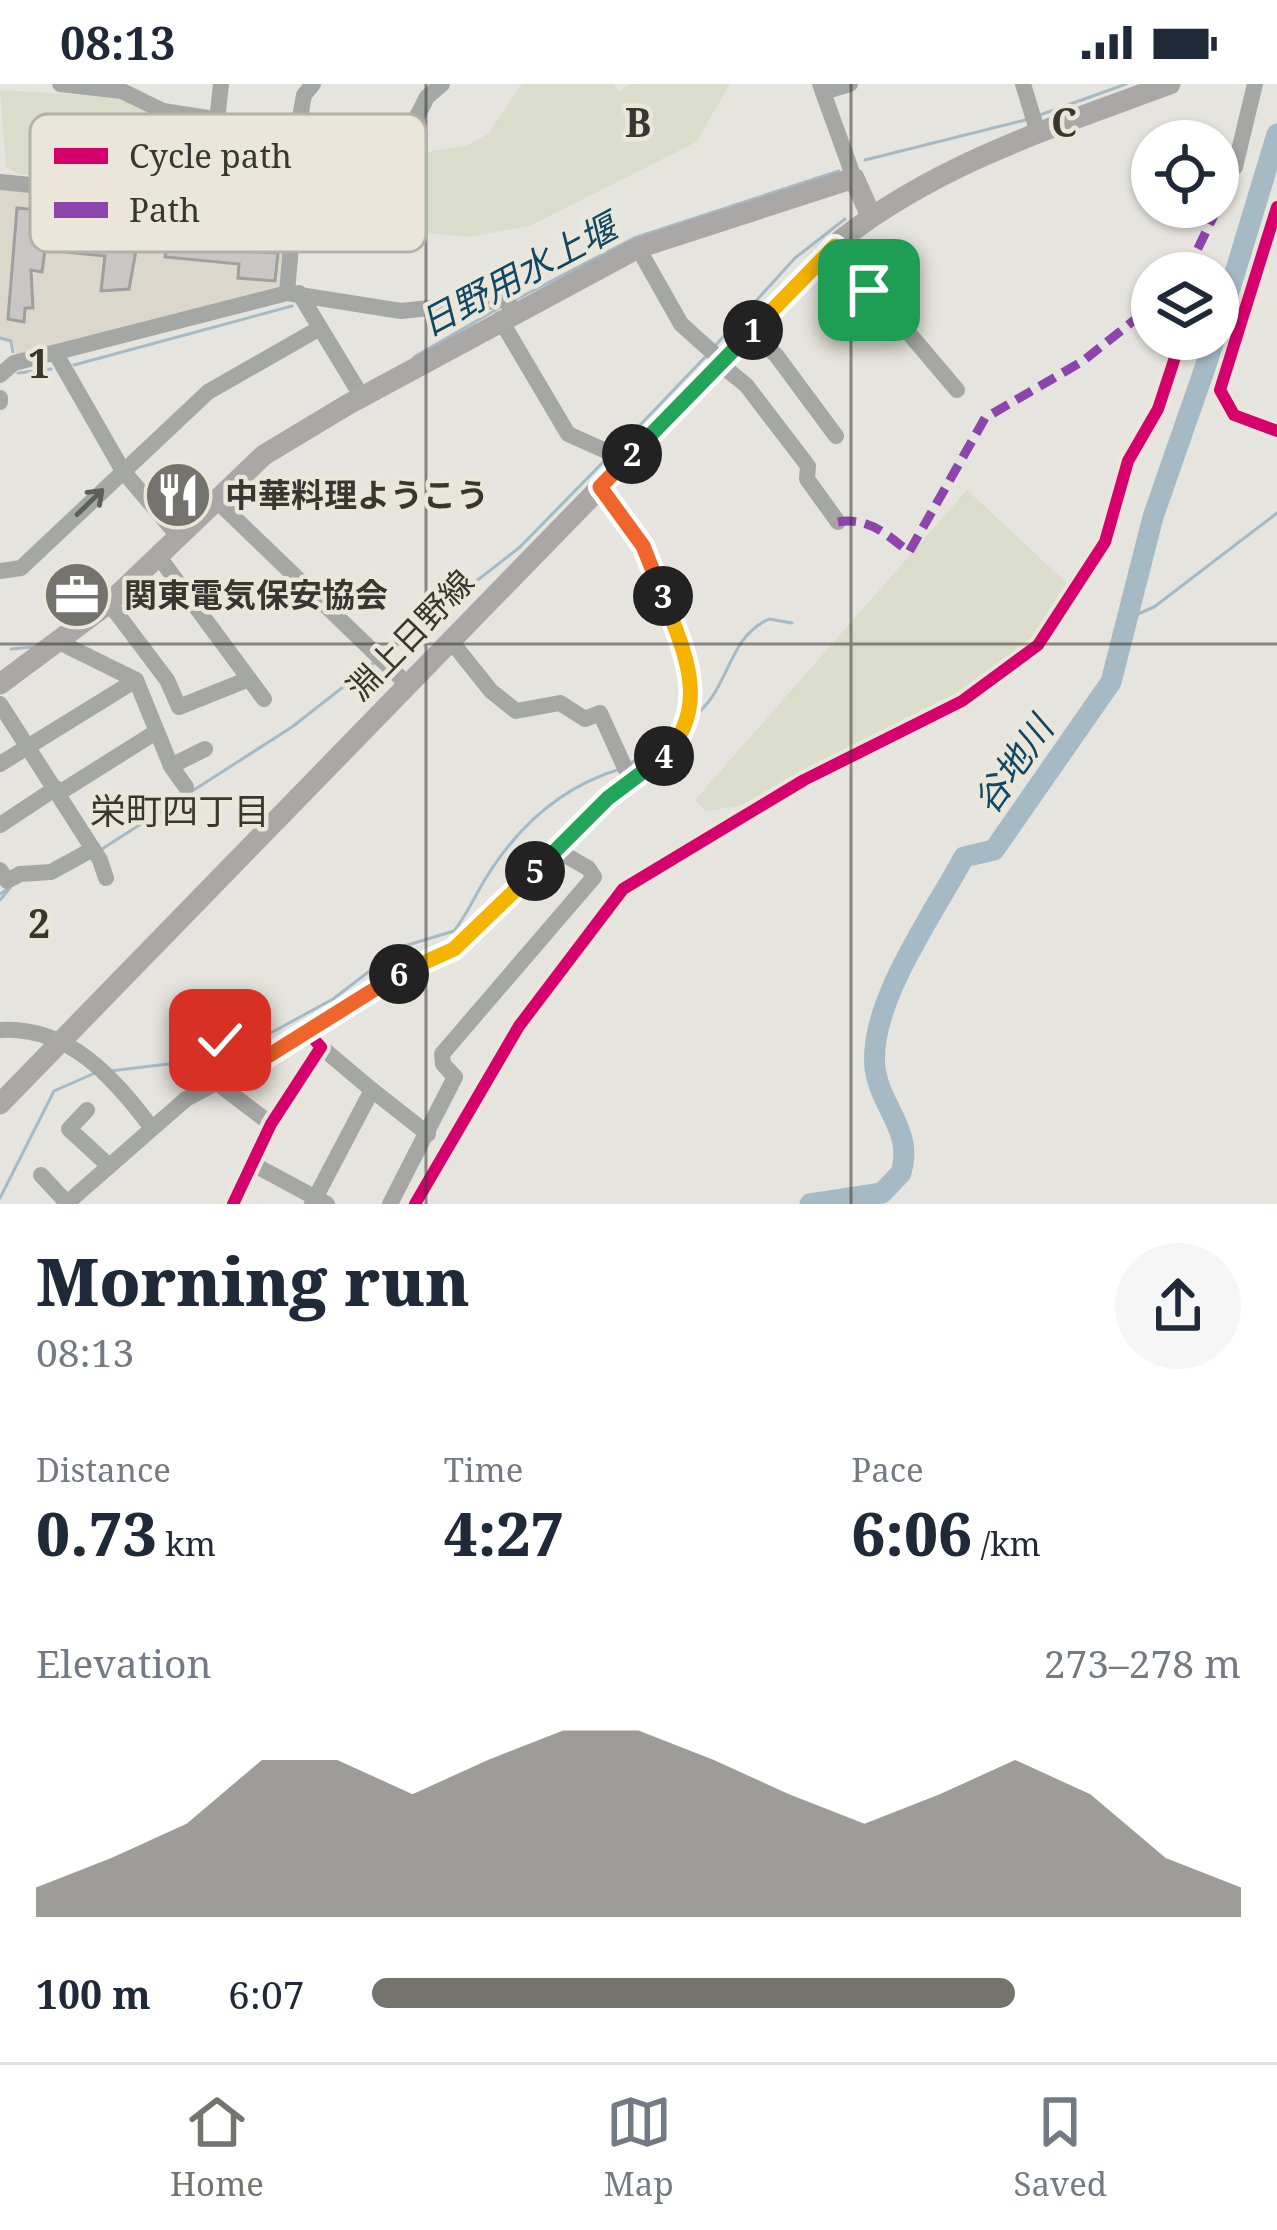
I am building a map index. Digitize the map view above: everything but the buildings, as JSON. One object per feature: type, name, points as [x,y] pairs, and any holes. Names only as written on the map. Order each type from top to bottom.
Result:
[{"type":"main road","name":"淵上日野線","points":[[0,1104],[835,246],[871,216],[934,178],[1170,84]]},
{"type":"main road","points":[[0,684],[109,603],[263,455],[508,315],[638,248],[854,178],[871,216]]},
{"type":"street","points":[[60,84],[125,87],[163,111],[179,114]]},
{"type":"street","points":[[218,114],[221,84]]},
{"type":"street","points":[[301,114],[304,95],[313,84]]},
{"type":"street","points":[[418,114],[427,97],[442,84]]},
{"type":"street","points":[[850,84],[822,88],[854,178]]},
{"type":"street","points":[[1023,84],[1038,133]]},
{"type":"street","points":[[1239,150],[1255,84]]},
{"type":"street","points":[[0,182],[30,185]]},
{"type":"street","points":[[835,246],[957,390]]},
{"type":"street","points":[[638,248],[682,324],[746,385],[808,466],[807,479],[838,522]]},
{"type":"street","points":[[294,252],[293,293],[362,397]]},
{"type":"street","points":[[0,375],[14,363],[293,293],[401,310],[504,300],[554,418],[583,443],[626,460]]},
{"type":"street","points":[[0,571],[21,568],[208,392],[320,328]]},
{"type":"street","points":[[750,333],[776,355],[836,436]]},
{"type":"street","points":[[56,354],[123,471],[179,538]]},
{"type":"street","points":[[233,1204],[315,1040],[411,966],[454,949],[556,850],[626,772],[684,724],[694,673],[643,546],[600,487]]},
{"type":"street","points":[[216,500],[408,686]]},
{"type":"street","points":[[159,557],[264,699]]},
{"type":"street","points":[[109,603],[167,680],[179,707],[249,680]]},
{"type":"street","points":[[452,640],[491,691],[516,711],[560,703],[585,719],[600,713],[626,772]]},
{"type":"street","points":[[59,642],[136,680],[171,766],[186,788]]},
{"type":"street","points":[[0,764],[136,680]]},
{"type":"street","points":[[0,704],[58,791],[106,878]]},
{"type":"street","points":[[0,825],[156,732]]},
{"type":"street","points":[[171,766],[205,749]]},
{"type":"street","points":[[0,870],[7,881],[20,874],[52,872],[93,849]]},
{"type":"street","points":[[390,1204],[455,1078],[442,1064],[442,1054],[594,877],[588,868],[556,850]]},
{"type":"street","points":[[0,1030],[41,1034],[60,1042],[105,1071],[152,1127]]},
{"type":"street","points":[[220,1040],[244,1031],[254,1050]]},
{"type":"street","points":[[41,1175],[67,1204],[152,1127],[217,1083],[254,1050],[315,1040]]},
{"type":"street","points":[[315,1040],[428,1134]]},
{"type":"street","points":[[217,1083],[271,1124]]},
{"type":"street","points":[[251,1163],[318,1202],[372,1090]]},
{"type":"street","points":[[87,1110],[69,1129],[108,1166]]},
{"type":"shaded area","points":[[0,189],[30,192],[30,252],[285,252],[282,285],[17,359],[13,340],[0,336]]},
{"type":"green space","points":[[522,84],[613,84],[620,92],[629,84],[730,84],[696,142],[530,226],[468,237],[426,233],[426,152],[467,145],[488,134]]},
{"type":"green space","points":[[0,90],[114,97],[156,114],[30,114],[30,175],[6,167]]},
{"type":"green space","points":[[967,490],[1068,584],[1036,642],[945,701],[739,806],[705,811],[695,800]]},
{"type":"waterway","name":"日野用水上堰","points":[[1037,116],[1126,84]]},
{"type":"waterway","name":"日野用水上堰","points":[[865,160],[1025,120]]},
{"type":"waterway","name":"谷地川","points":[[1239,260],[1277,134]]},
{"type":"waterway","name":"日野用水上堰","points":[[513,301],[634,238],[839,171]]},
{"type":"waterway","points":[[714,347],[795,258],[845,219]]},
{"type":"waterway","points":[[74,365],[292,306]]},
{"type":"waterway","name":"日野用水上堰","points":[[414,357],[499,308]]},
{"type":"waterway","points":[[459,313],[485,315]]},
{"type":"waterway","points":[[0,338],[11,341],[13,352]]},
{"type":"waterway","points":[[619,447],[708,354]]},
{"type":"waterway","name":"谷地川","points":[[810,1204],[882,1193],[901,1173],[903,1144],[875,1068],[876,1043],[892,988],[964,857],[994,850],[1111,682],[1153,517],[1208,360]]},
{"type":"waterway","points":[[18,373],[51,369]]},
{"type":"waterway","points":[[384,653],[520,547],[605,460]]},
{"type":"waterway","points":[[1131,617],[1154,607],[1277,513]]},
{"type":"waterway","name":"日野用水上堰","points":[[93,602],[109,589]]},
{"type":"waterway","points":[[691,718],[713,695],[735,653],[755,628],[769,619],[792,623]]},
{"type":"waterway","points":[[11,649],[33,647]]},
{"type":"waterway","points":[[102,849],[292,727],[375,662]]},
{"type":"waterway","points":[[629,765],[673,730]]},
{"type":"waterway","points":[[256,1041],[333,999],[401,947],[454,931],[497,862],[526,827],[559,798],[620,769]]},
{"type":"waterway","points":[[0,894],[9,888]]},
{"type":"waterway","points":[[0,900],[10,888]]},
{"type":"waterway","points":[[110,1071],[193,1061],[242,1048]]},
{"type":"waterway","points":[[0,1198],[54,1091],[95,1073]]},
{"type":"marked path","points":[[1196,252],[1208,228]]},
{"type":"marked path","points":[[838,522],[868,525],[909,552],[985,418],[1083,361],[1131,323]]},
{"type":"cycle path","points":[[1277,207],[1220,390],[1234,415],[1277,431]]},
{"type":"cycle path","points":[[415,1204],[519,1026],[623,889],[804,780],[962,701],[1038,645],[1105,542],[1128,461],[1158,409],[1174,360]]},
{"type":"cycle path","points":[[233,1204],[271,1124],[321,1047],[309,1034],[411,966],[455,949],[608,798],[679,740],[694,673],[643,546],[600,487]]},
{"type":"place","name":"中華料理ようこう","points":[[178,495]]},
{"type":"place","name":"関東電気保安協会","points":[[77,595]]},
{"type":"district","name":"栄町四丁目","points":[[180,811]]},
{"type":"route","points":[[220,1040],[244,1031],[260,1061],[411,966],[454,949],[608,798],[679,740],[694,673],[643,546],[600,487],[835,246],[869,290]]}]
